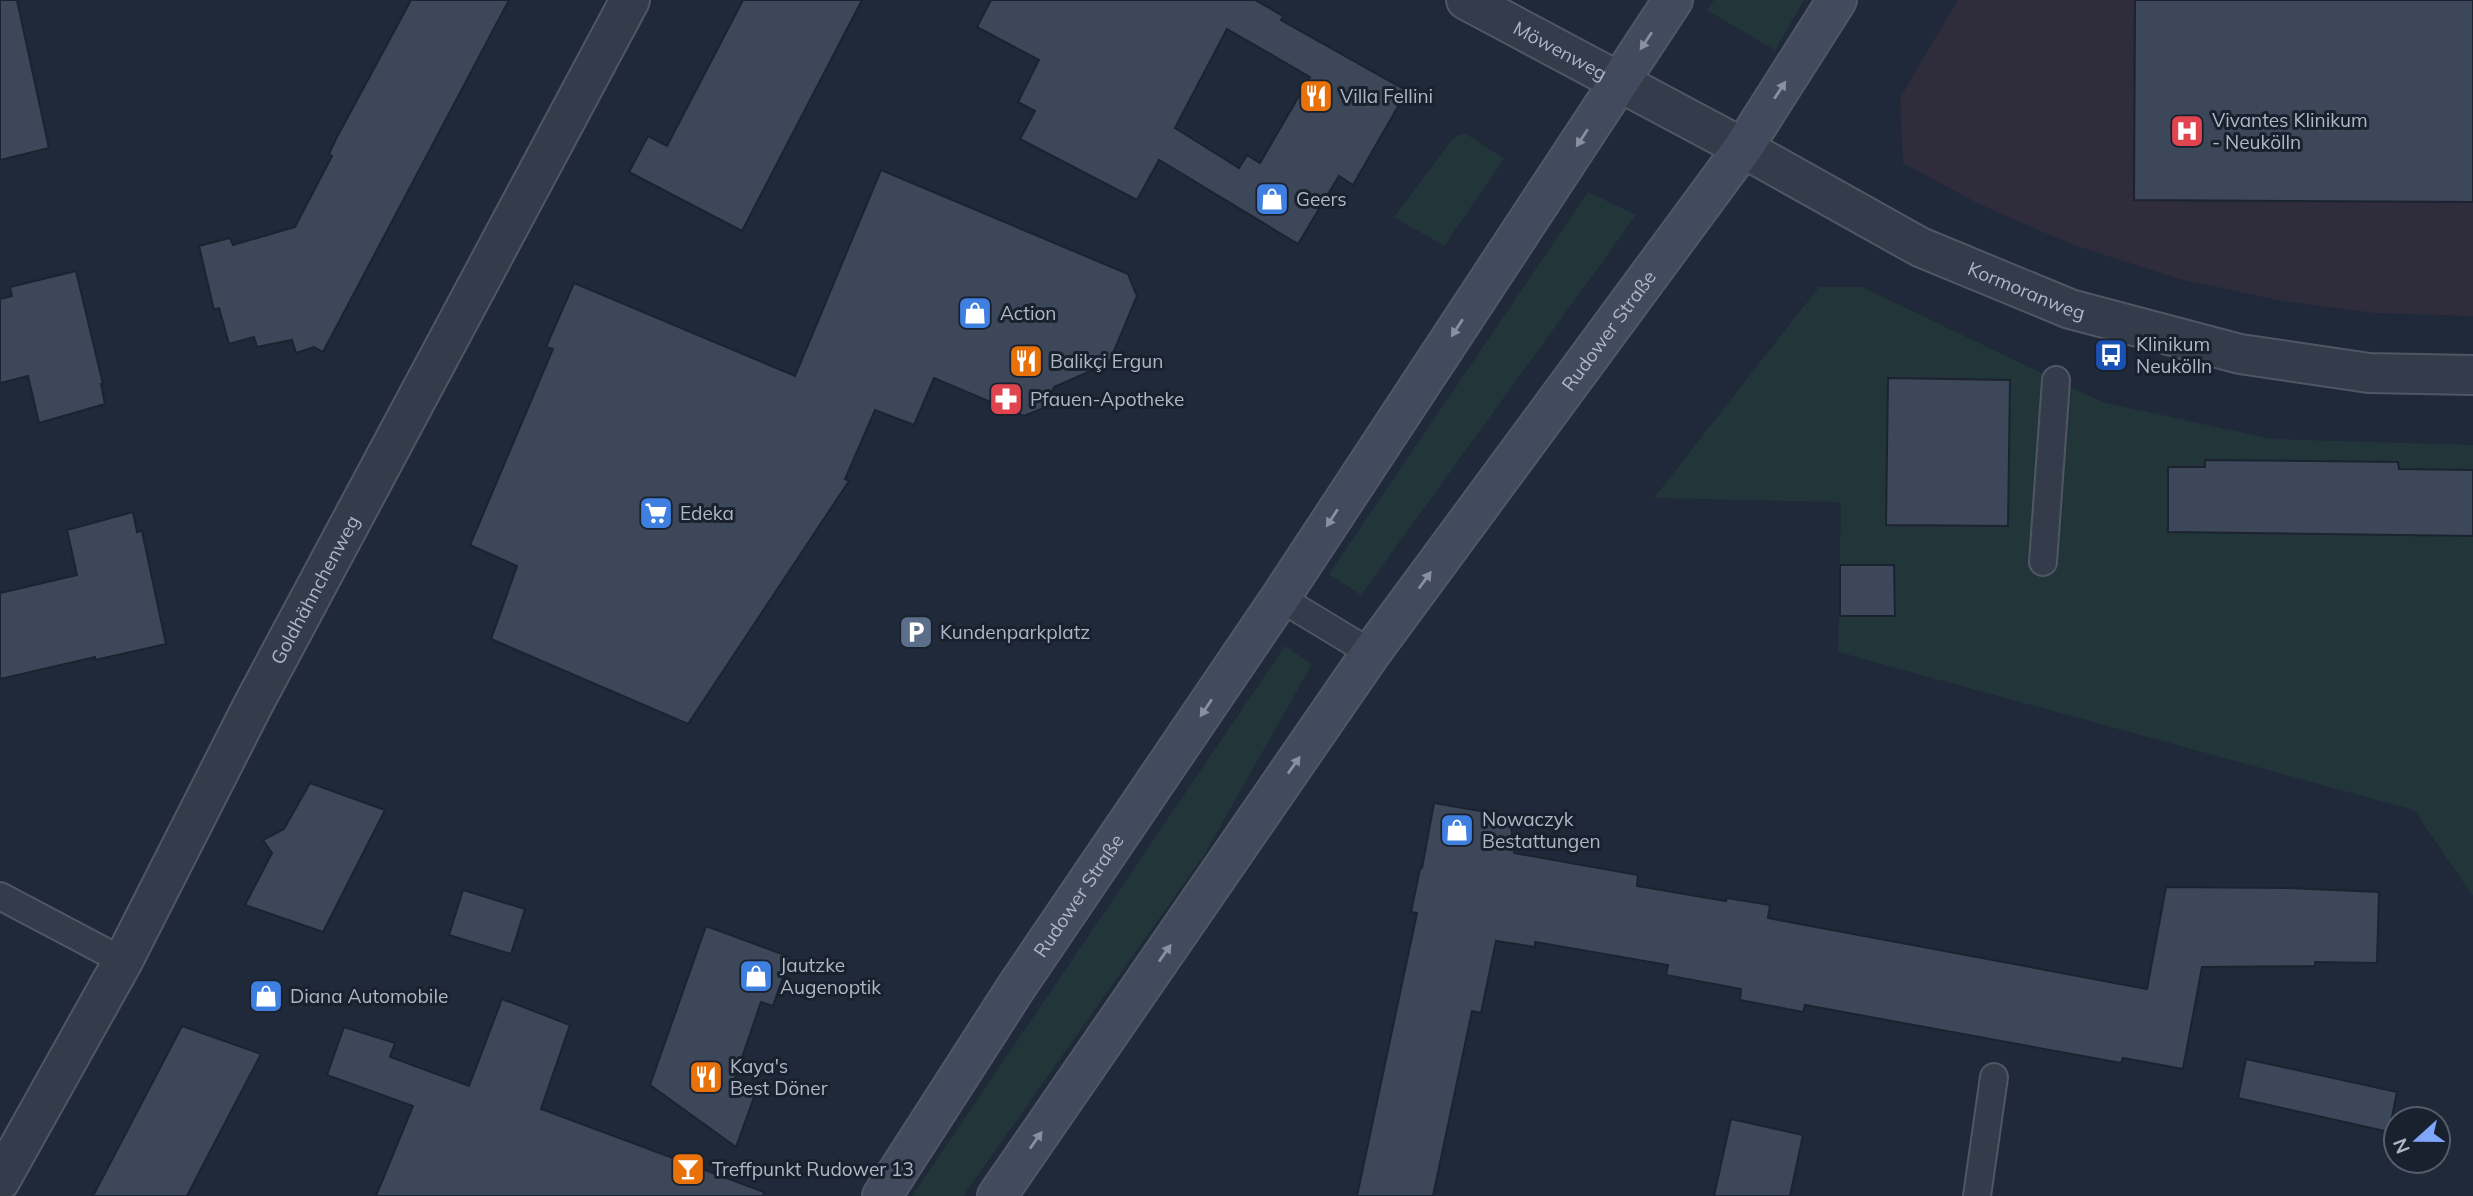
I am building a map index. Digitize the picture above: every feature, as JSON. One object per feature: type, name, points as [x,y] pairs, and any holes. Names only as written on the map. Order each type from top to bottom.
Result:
[{"type":"main road","name":"Rudower Straße","points":[[882,1196],[1015,989],[1280,598],[1673,0]]},
{"type":"main road","name":"Rudower Straße","points":[[997,1196],[1371,653],[1743,148],[1838,0]]},
{"type":"street","name":"Goldhähnchenweg","points":[[0,1181],[123,961],[253,705],[630,0]]},
{"type":"street","name":"Möwenweg","points":[[1466,0],[1619,81]]},
{"type":"street","name":"Kormoranweg","points":[[1619,81],[1920,247],[2070,310],[2240,354],[2369,373],[2473,375]]},
{"type":"lane","points":[[2043,562],[2056,380]]},
{"type":"lane","points":[[1280,598],[1371,653]]},
{"type":"lane","points":[[0,896],[123,961]]},
{"type":"lane","points":[[1977,1196],[1994,1077]]},
{"type":"shaded area","name":"Vivantes Klinikum - Neukölln","points":[[1958,0],[2473,0],[2473,316],[2375,313],[2282,301],[2179,279],[2074,245],[1979,204],[1903,163],[1900,98]]},
{"type":"green space","points":[[1714,0],[1804,0],[1775,50],[1707,10]]},
{"type":"green space","points":[[1466,134],[1504,159],[1444,246],[1394,217],[1452,140]]},
{"type":"green space","points":[[1588,192],[1636,215],[1361,595],[1329,574]]},
{"type":"green space","points":[[1819,287],[1862,287],[2102,402],[2271,439],[2473,445],[2473,896],[2414,810],[1838,652],[1841,502],[1654,498]]},
{"type":"green space","points":[[1285,646],[1312,664],[1204,855],[963,1196],[912,1196]]},
{"type":"building","points":[[0,0],[17,0],[49,148],[0,160]]},
{"type":"building","points":[[411,0],[509,0],[323,352],[314,347],[296,353],[292,340],[257,347],[254,337],[229,344],[219,308],[214,310],[199,246],[230,238],[233,245],[295,227],[332,156],[329,154],[337,137]]},
{"type":"building","points":[[743,0],[862,0],[742,231],[629,172],[648,136],[667,146]]},
{"type":"building","points":[[991,0],[1255,0],[1283,16],[1281,20],[1407,91],[1353,185],[1339,176],[1298,244],[1159,160],[1137,200],[1020,139],[1035,111],[1018,102],[1039,60],[977,27]],"holes":[[[1227,29],[1310,77],[1260,163],[1247,155],[1239,168],[1175,128]]]},
{"type":"building","points":[[2135,0],[2473,0],[2473,202],[2134,200]]},
{"type":"building","name":"Edeka","points":[[881,170],[1128,274],[1137,296],[1109,363],[1054,387],[1046,407],[1024,416],[934,378],[914,425],[875,410],[845,479],[849,481],[688,724],[491,639],[517,566],[470,545],[553,349],[546,347],[574,283],[795,376]]},
{"type":"building","points":[[76,271],[103,384],[105,404],[39,423],[28,376],[0,383],[0,299],[12,296],[10,287]]},
{"type":"building","points":[[1888,378],[2010,380],[2008,526],[1886,525]]},
{"type":"building","points":[[2205,460],[2398,462],[2399,469],[2473,470],[2473,536],[2168,532],[2168,467],[2205,467]]},
{"type":"building","points":[[133,512],[137,532],[142,531],[166,644],[0,679],[0,593],[77,575],[67,530]]},
{"type":"building","points":[[1840,565],[1894,565],[1895,616],[1840,616]]},
{"type":"building","points":[[310,783],[385,810],[323,932],[245,905],[272,853],[263,840],[284,829]]},
{"type":"building","points":[[1434,803],[1510,816],[1514,853],[1638,875],[1637,886],[1726,901],[1727,898],[1770,905],[1768,918],[2147,989],[2166,887],[2379,892],[2377,963],[2315,962],[2315,966],[2202,967],[2183,1069],[2123,1058],[2121,1063],[1805,1005],[1803,1012],[1740,1000],[1741,989],[1666,975],[1668,965],[1535,942],[1535,947],[1496,941],[1481,1013],[1472,1011],[1433,1196],[1357,1196],[1417,913],[1411,912]]},
{"type":"building","points":[[463,890],[525,909],[511,954],[449,935]]},
{"type":"building","points":[[706,926],[790,957],[773,1006],[761,1002],[734,1081],[757,1089],[736,1147],[650,1085]]},
{"type":"building","points":[[502,999],[570,1025],[541,1109],[764,1192],[763,1196],[376,1196],[413,1106],[327,1075],[344,1027],[395,1043],[390,1057],[469,1086]]},
{"type":"building","points":[[182,1026],[261,1054],[187,1196],[93,1196]]},
{"type":"building","points":[[2246,1059],[2397,1092],[2394,1105],[2382,1105],[2382,1130],[2238,1098]]},
{"type":"building","points":[[1731,1119],[1803,1135],[1790,1196],[1714,1196]]},
{"type":"place","name":"Villa Fellini","points":[[1316,96]]},
{"type":"place","name":"Vivantes Klinikum - Neukölln","points":[[2187,131]]},
{"type":"place","name":"Geers","points":[[1272,199]]},
{"type":"place","name":"Action","points":[[975,313]]},
{"type":"place","name":"Klinikum Neukölln","points":[[2111,355]]},
{"type":"place","name":"Balikçi Ergun","points":[[1026,361]]},
{"type":"place","name":"Pfauen-Apotheke","points":[[1006,399]]},
{"type":"place","name":"Edeka","points":[[656,513]]},
{"type":"place","name":"Kundenparkplatz","points":[[916,632]]},
{"type":"place","name":"Nowaczyk Bestattungen","points":[[1457,830]]},
{"type":"place","name":"Jautzke Augenoptik","points":[[756,976]]},
{"type":"place","name":"Diana Automobile","points":[[266,996]]},
{"type":"place","name":"Kaya's Best Döner","points":[[706,1077]]},
{"type":"place","name":"Treffpunkt Rudower 13","points":[[688,1169]]}]
